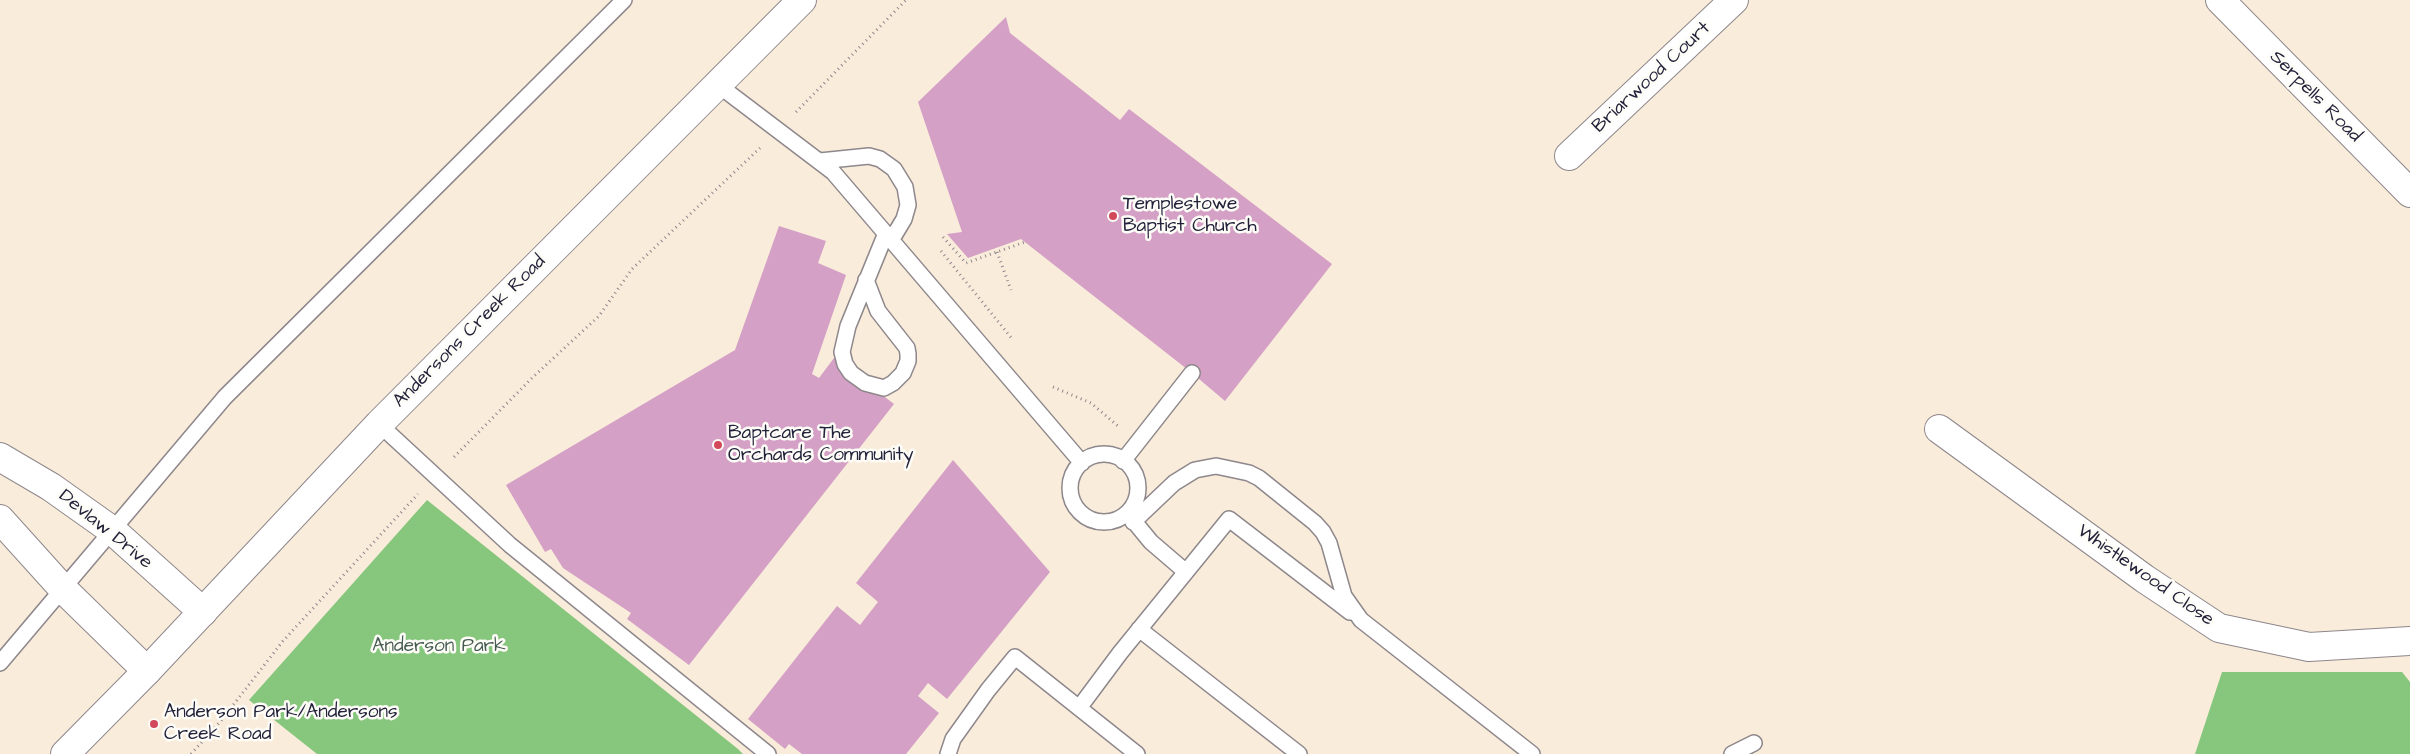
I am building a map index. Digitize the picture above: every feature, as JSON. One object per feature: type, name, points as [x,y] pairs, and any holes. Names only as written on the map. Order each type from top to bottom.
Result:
[{"type":"street","name":"Andersons Creek Road","points":[[65,754],[147,672],[379,424],[802,0]]},
{"type":"street","name":"Briarwood Court","points":[[1569,156],[1734,0]]},
{"type":"street","name":"Serpells Road","points":[[2220,0],[2410,193]]},
{"type":"street","name":"Whistlewood Close","points":[[1939,429],[2145,578],[2219,628],[2309,647],[2410,641]]},
{"type":"street","name":"Devlaw Drive","points":[[0,457],[51,487],[113,531],[203,612]]},
{"type":"street","points":[[0,520],[64,590],[147,672]]},
{"type":"street","name":"Andersons Creek Road","points":[[83,754],[147,672]]},
{"type":"lane","points":[[0,663],[64,590],[225,397],[624,0]]},
{"type":"lane","points":[[717,84],[838,176],[1082,463]]},
{"type":"lane","points":[[820,161],[869,156],[880,159],[894,170],[905,187],[908,205],[904,219],[888,236],[866,280],[845,334],[843,361],[851,373],[865,383],[884,388],[904,373],[908,354],[907,348],[878,311],[866,280]]},
{"type":"lane","points":[[1123,461],[1192,373]]},
{"type":"lane","points":[[379,424],[532,564],[768,754]]},
{"type":"lane","points":[[1130,517],[1138,488],[1134,474],[1123,461],[1114,456],[1101,455],[1082,463],[1073,474],[1070,488],[1074,514],[1101,522],[1130,517],[1174,483],[1195,470],[1216,466],[1254,475],[1308,517],[1323,532],[1329,543],[1344,596],[1352,610],[1367,626]]},
{"type":"lane","points":[[1130,517],[1151,542],[1186,572]]},
{"type":"lane","points":[[1079,708],[1139,629],[1229,519],[1532,754]]},
{"type":"lane","points":[[1139,629],[1299,754]]},
{"type":"lane","points":[[948,754],[953,739],[988,690],[1015,657],[1137,754]]},
{"type":"lane","points":[[1732,754],[1754,743]]},
{"type":"path","points":[[191,754],[220,722],[283,641],[435,476],[532,378],[599,316],[632,269],[779,130],[906,0]]},
{"type":"path","points":[[943,237],[966,263],[1025,242]]},
{"type":"path","points":[[942,251],[1016,343]]},
{"type":"path","points":[[997,252],[1011,290]]},
{"type":"path","points":[[1049,385],[1091,403],[1137,442]]},
{"type":"green space","name":"Anderson Park","points":[[427,500],[743,754],[317,754],[249,700]]},
{"type":"green space","points":[[2222,672],[2402,672],[2410,682],[2410,754],[2195,754]]},
{"type":"building","name":"Templestowe Baptist Church","points":[[1006,17],[1010,33],[1120,120],[1129,109],[1332,264],[1225,401],[1021,239],[968,258],[947,234],[962,232],[918,102]]},
{"type":"building","name":"Baptcare The Orchards Community","points":[[779,226],[826,241],[818,263],[846,275],[812,374],[819,378],[834,358],[894,404],[689,665],[627,619],[631,613],[563,568],[551,549],[545,552],[506,485],[735,350]]},
{"type":"building","points":[[953,460],[1050,572],[947,699],[928,683],[918,696],[939,713],[906,754],[802,754],[789,744],[785,749],[748,719],[837,606],[860,625],[878,602],[856,583]]},
{"type":"place","name":"Templestowe Baptist Church","points":[[1113,216]]},
{"type":"place","name":"Baptcare The Orchards Community","points":[[718,445]]},
{"type":"place","name":"Anderson Park/Andersons Creek Road","points":[[154,724]]}]
